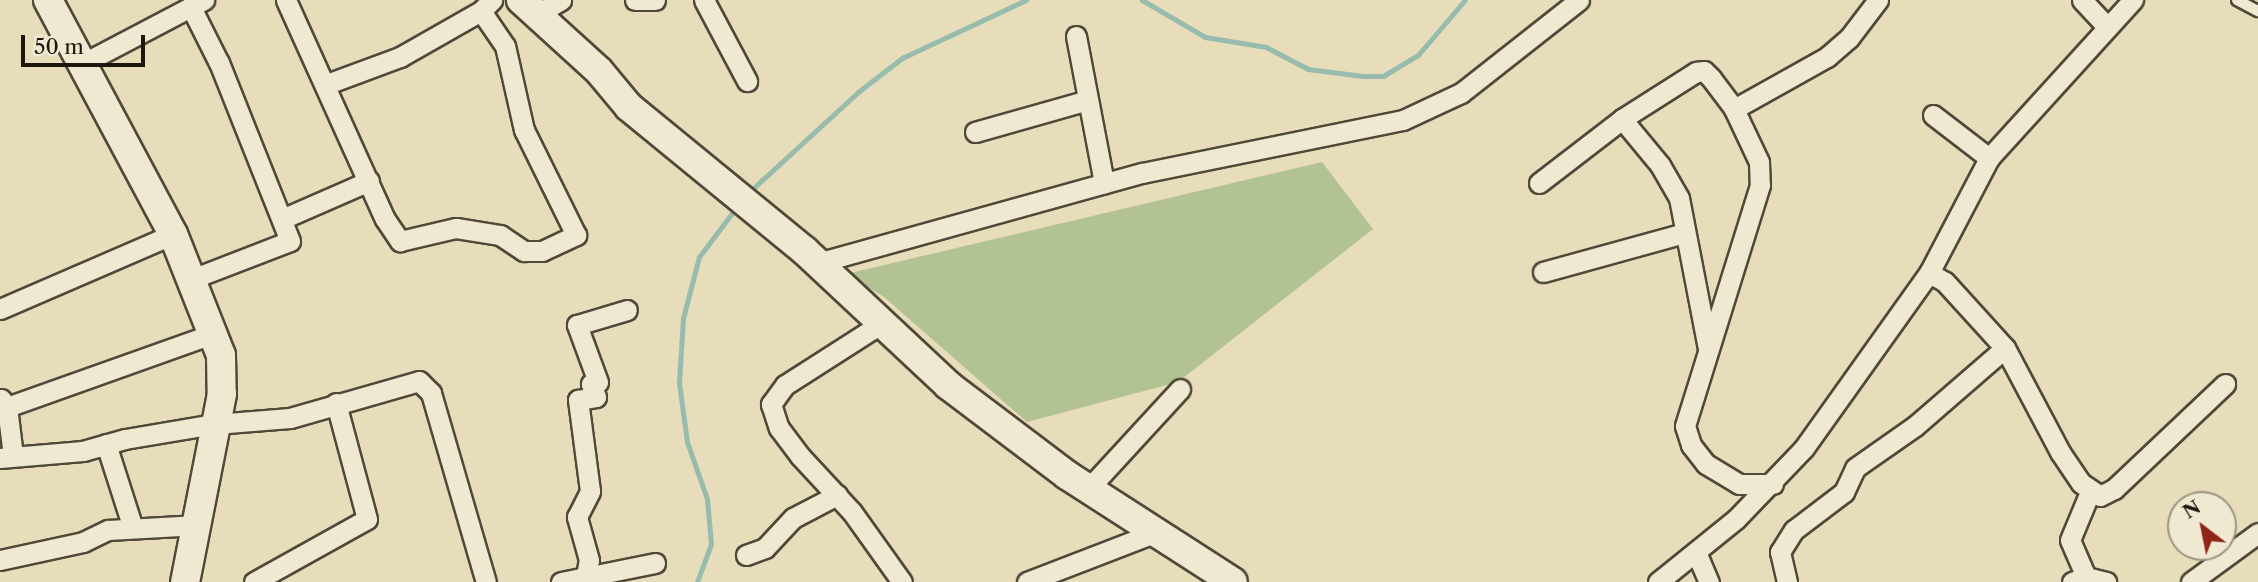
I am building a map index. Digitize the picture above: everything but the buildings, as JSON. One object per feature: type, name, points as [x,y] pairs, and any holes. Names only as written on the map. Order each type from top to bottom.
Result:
[{"type":"street","points":[[48,0],[173,234],[189,281],[215,333],[224,374],[198,525],[185,582]]},
{"type":"street","points":[[286,0],[369,181],[400,241],[456,228],[500,234],[524,251],[542,251],[576,235],[524,130],[505,46],[487,6],[400,57],[327,85]]},
{"type":"street","points":[[635,0],[655,0]]},
{"type":"street","points":[[704,0],[747,81]]},
{"type":"street","points":[[817,263],[1104,183],[1403,120],[1461,93],[1579,0]]},
{"type":"street","points":[[1734,109],[1827,57],[1849,38],[1878,0]]},
{"type":"street","points":[[2082,0],[2106,26]]},
{"type":"street","points":[[1657,582],[1696,552],[1773,484],[1849,390],[1929,273],[1989,158],[2106,26],[2133,0]]},
{"type":"street","points":[[82,64],[200,2],[219,63],[290,241],[281,248],[189,281]]},
{"type":"street","points":[[539,5],[629,107],[725,181],[948,385],[1154,533],[1234,582]]},
{"type":"street","points":[[1076,36],[1104,183]]},
{"type":"street","points":[[1539,183],[1622,119],[1703,71],[1734,109],[1759,162],[1760,186],[1685,426],[1691,445],[1706,464],[1739,484],[1773,484]]},
{"type":"street","points":[[975,132],[1088,100]]},
{"type":"street","points":[[1933,115],[1989,158]]},
{"type":"street","points":[[1622,119],[1670,180],[1685,233],[1709,350]]},
{"type":"street","points":[[282,219],[369,181]]},
{"type":"street","points":[[1543,272],[1685,233]]},
{"type":"street","points":[[0,309],[173,234]]},
{"type":"street","points":[[1929,273],[1945,282],[2005,348],[2060,452],[2090,492],[2100,496],[2114,489],[2225,384]]},
{"type":"street","points":[[586,575],[589,560],[577,517],[590,491],[578,400],[596,397],[591,384],[597,382],[577,325],[627,310]]},
{"type":"street","points":[[882,323],[785,385],[771,404],[779,428],[837,495],[902,582]]},
{"type":"street","points":[[215,333],[4,403],[7,457],[83,451],[106,444],[215,424],[290,418],[419,381],[431,393],[486,582]]},
{"type":"street","points":[[1787,582],[1780,552],[1794,530],[1844,492],[1855,468],[1915,426],[2005,348]]},
{"type":"street","points":[[1090,487],[1180,389]]},
{"type":"street","points":[[254,582],[367,519],[336,404]]},
{"type":"street","points":[[106,444],[133,528]]},
{"type":"street","points":[[2090,492],[2070,540],[2079,579],[2106,582]]},
{"type":"street","points":[[747,555],[765,548],[793,518],[837,495]]},
{"type":"street","points":[[0,560],[83,542],[108,530],[198,525]]},
{"type":"street","points":[[1027,582],[1154,533]]},
{"type":"street","points":[[2191,582],[2258,533]]},
{"type":"street","points":[[1696,552],[1709,582]]},
{"type":"street","points":[[561,582],[654,563]]},
{"type":"lane","points":[[2237,0],[2258,12]]},
{"type":"green space","points":[[1322,162],[1373,229],[1178,382],[1027,422],[884,297],[846,274]]},
{"type":"waterway","points":[[749,192],[858,92],[902,58],[1026,0]]},
{"type":"waterway","points":[[1142,0],[1205,37],[1266,47],[1308,69],[1363,76],[1383,76],[1418,55],[1465,0]]},
{"type":"waterway","points":[[697,582],[711,544],[707,499],[687,442],[679,383],[683,318],[699,257],[738,205]]}]
